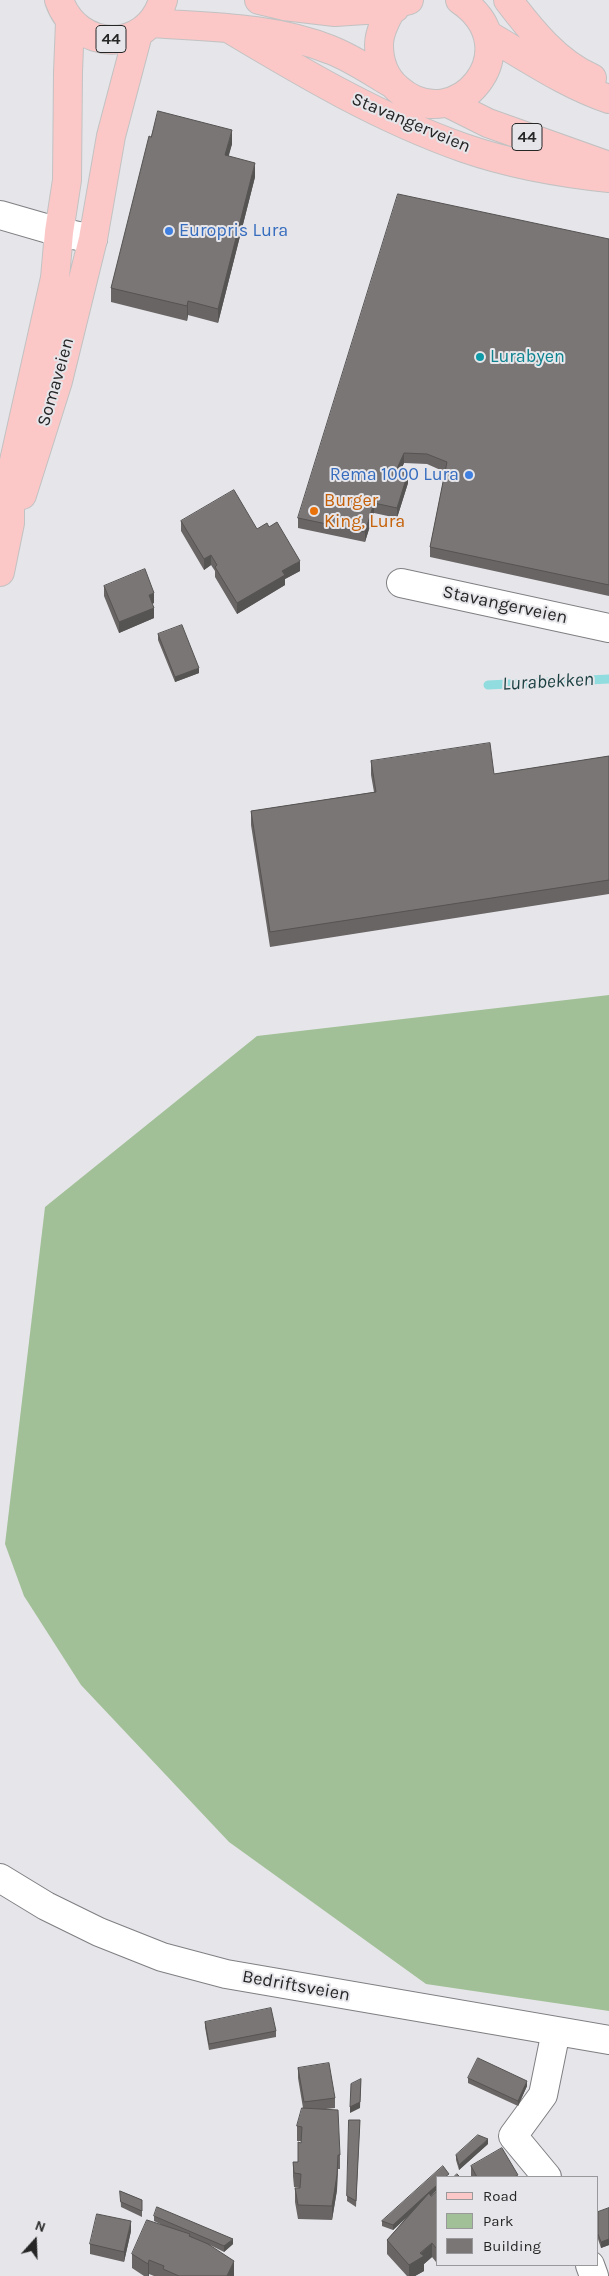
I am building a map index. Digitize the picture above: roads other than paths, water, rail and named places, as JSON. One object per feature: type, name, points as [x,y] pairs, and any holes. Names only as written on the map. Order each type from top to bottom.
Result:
[{"type":"main road","name":"44","points":[[65,11],[85,34],[102,39],[120,39],[144,28],[160,10],[163,0]]},
{"type":"main road","points":[[259,0],[284,6],[335,12],[400,3]]},
{"type":"main road","points":[[448,103],[467,94],[482,79],[489,58],[488,35],[478,15],[460,0]]},
{"type":"main road","points":[[508,0],[536,37],[582,74],[609,85]]},
{"type":"main road","points":[[391,83],[381,64],[379,44],[385,23],[400,3]]},
{"type":"main road","name":"Somaveien","points":[[10,523],[10,479],[55,278],[59,232],[67,180],[68,72],[65,11]]},
{"type":"main road","name":"Stavangerveien","points":[[144,28],[228,28],[301,39],[332,50],[391,83],[407,97],[427,104],[448,103],[488,123],[609,166]]},
{"type":"main road","name":"Somaveien","points":[[0,572],[10,523],[27,483],[58,381],[93,239],[111,136],[144,28]]},
{"type":"main road","name":"Stavangerveien","points":[[228,28],[335,90],[465,148],[579,175],[609,178]]},
{"type":"main road","points":[[488,35],[546,71],[590,92],[609,98]]},
{"type":"street","points":[[0,215],[59,232],[93,239]]},
{"type":"street","name":"Stavangerveien","points":[[401,583],[609,628]]},
{"type":"street","name":"Bedriftsveien","points":[[0,1878],[46,1906],[98,1932],[162,1957],[226,1974],[609,2040]]},
{"type":"street","points":[[546,2176],[513,2136],[543,2095],[556,2031]]},
{"type":"waterway","name":"Lurabekken","points":[[488,685],[609,679]]},
{"type":"place","name":"Europris Lura","points":[[169,231]]},
{"type":"place","name":"Lurabyen","points":[[480,357]]},
{"type":"place","name":"Rema 1000 Lura","points":[[469,475]]},
{"type":"place","name":"Burger King, Lura","points":[[314,511]]}]
